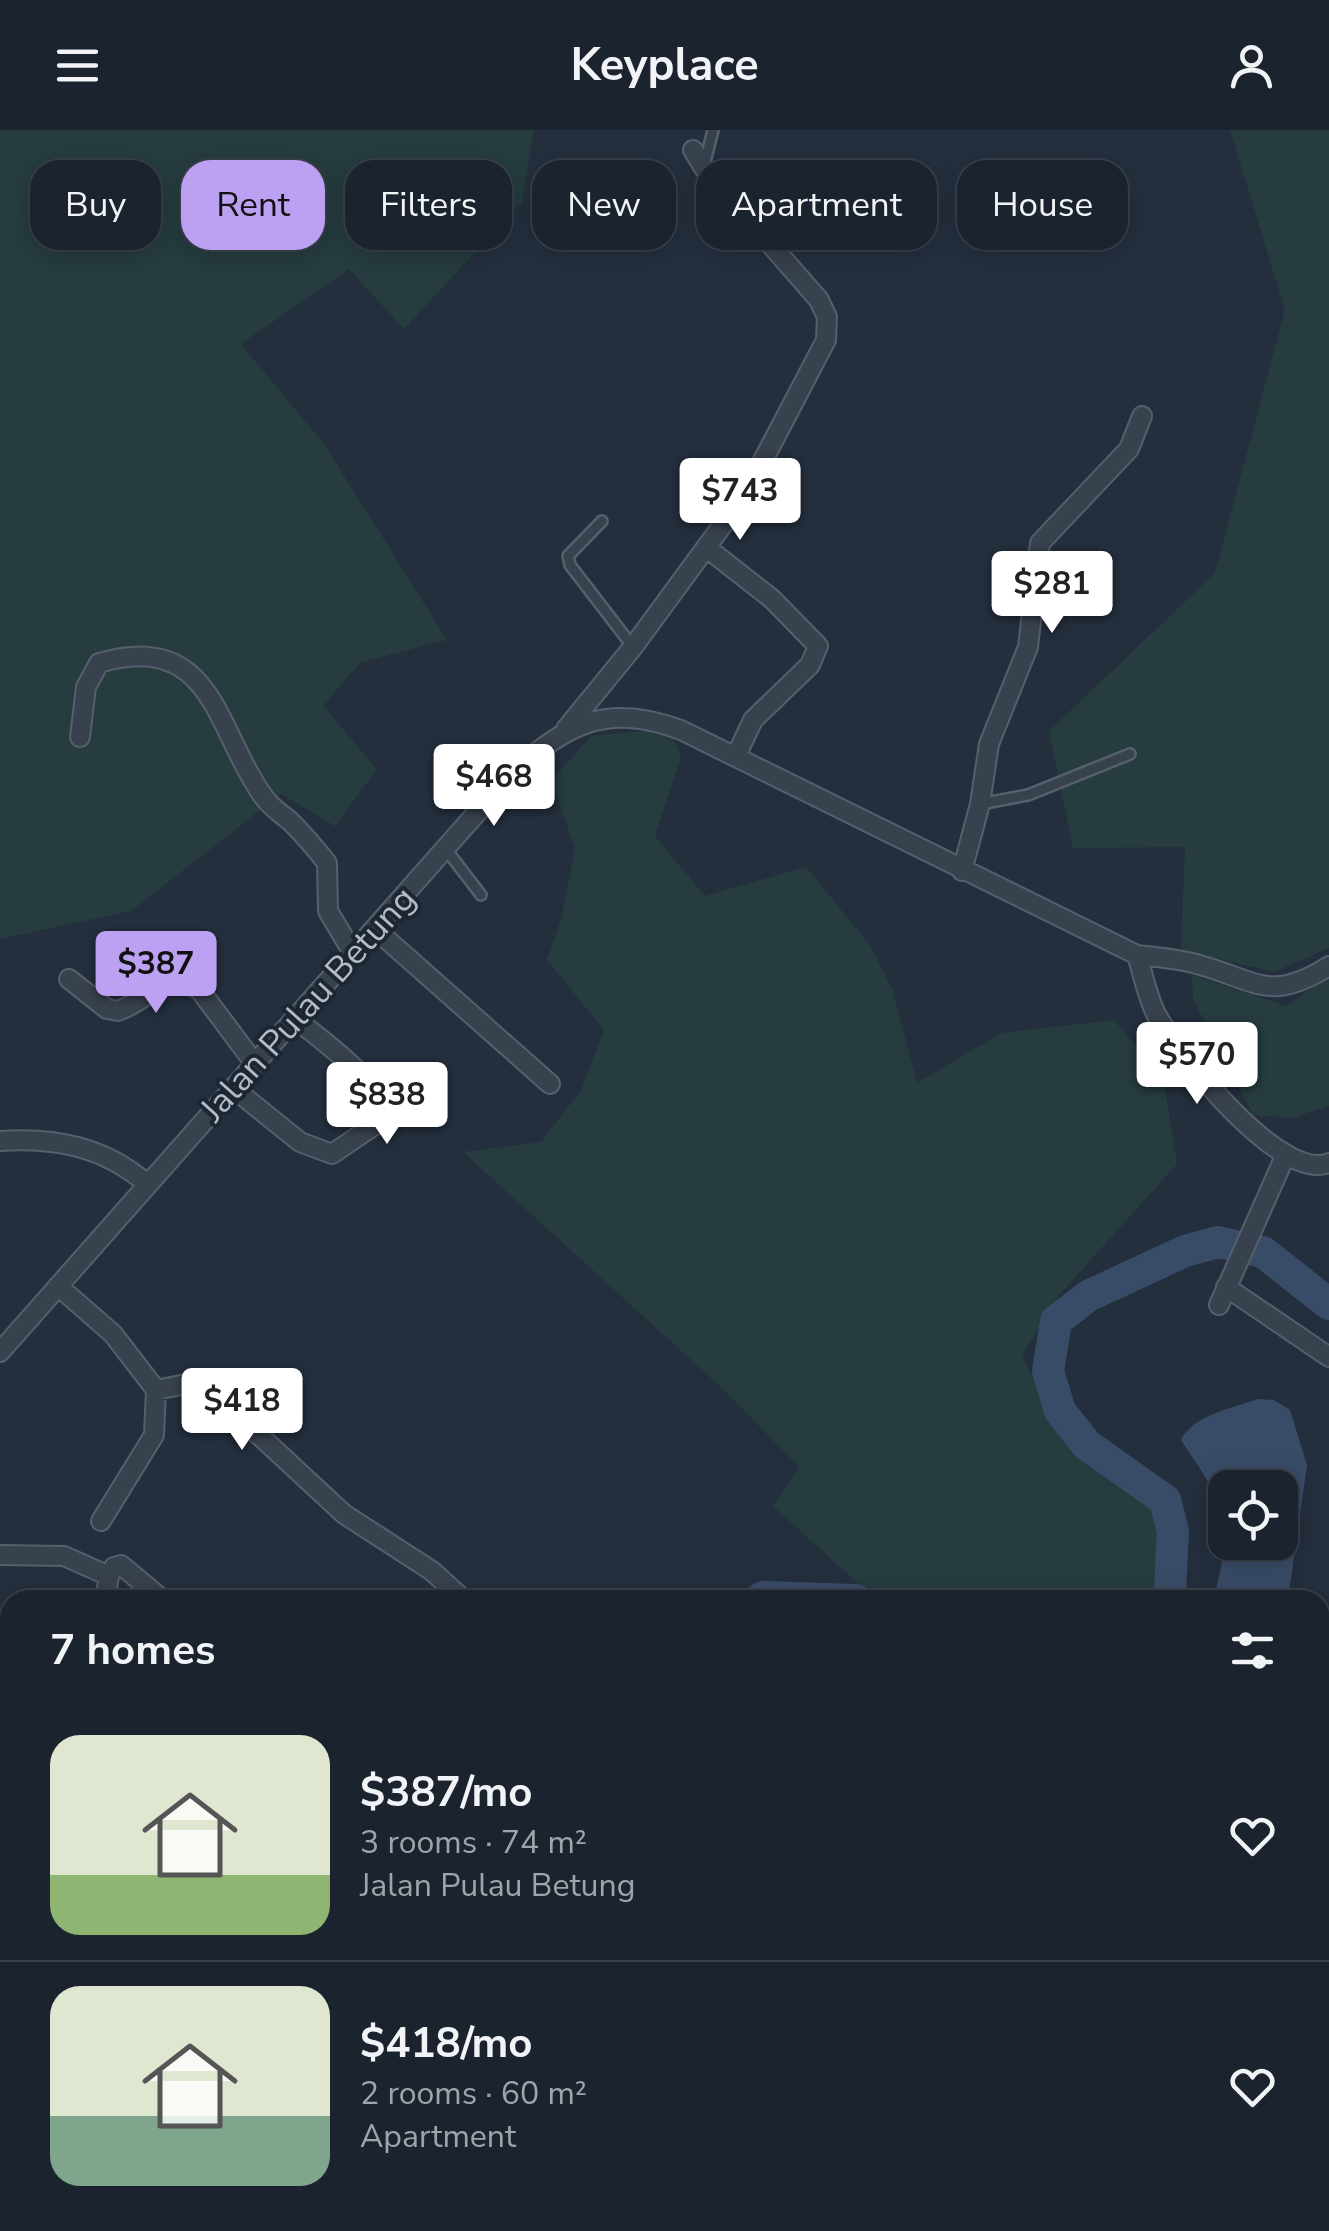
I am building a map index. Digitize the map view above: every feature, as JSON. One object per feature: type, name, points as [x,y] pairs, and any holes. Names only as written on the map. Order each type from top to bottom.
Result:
[{"type":"street","points":[[692,150],[699,160]]},
{"type":"street","points":[[566,730],[707,548],[772,449],[826,340],[827,317],[820,300],[776,250]]},
{"type":"street","points":[[962,872],[980,804],[989,744],[1028,648],[1040,543],[1129,450],[1142,416]]},
{"type":"street","points":[[707,548],[772,599],[818,646],[810,665],[753,720],[736,756]]},
{"type":"street","points":[[80,737],[86,687],[99,663],[127,654],[184,670],[211,697],[226,720],[261,793],[327,863],[328,912],[354,953]]},
{"type":"street","name":"Jalan Pulau Betung","points":[[0,1352],[511,774],[566,730],[614,717],[651,718],[736,756],[962,872],[1136,955],[1203,966],[1265,987],[1291,985],[1329,966]]},
{"type":"street","points":[[375,928],[550,1084]]},
{"type":"street","points":[[1136,955],[1154,1010],[1174,1043],[1239,1120],[1286,1154],[1317,1166],[1329,1163]]},
{"type":"street","points":[[70,979],[108,1010],[118,1011],[170,981],[186,982],[198,989],[255,1064]]},
{"type":"street","points":[[233,1088],[300,1142],[332,1154],[388,1116],[378,1098],[341,1055],[294,1018]]},
{"type":"street","points":[[0,1141],[82,1147],[127,1166],[147,1184]]},
{"type":"street","points":[[1286,1154],[1224,1291],[1329,1357]]},
{"type":"street","points":[[58,1286],[113,1334],[156,1390],[154,1435],[101,1521]]},
{"type":"street","points":[[156,1390],[191,1384],[206,1386],[330,1502],[453,1590]]},
{"type":"street","points":[[0,1554],[64,1556],[109,1576]]},
{"type":"street","points":[[107,1590],[114,1567],[121,1566],[151,1590]]},
{"type":"lane","points":[[706,160],[714,130]]},
{"type":"lane","points":[[602,520],[568,556],[570,564],[633,646]]},
{"type":"lane","points":[[980,804],[1028,795],[1130,754]]},
{"type":"lane","points":[[445,848],[481,895]]},
{"type":"green space","points":[[0,130],[534,130],[522,202],[512,213],[512,160],[345,160],[345,250],[477,250],[404,329],[349,269],[241,344],[324,444],[447,640],[361,662],[323,706],[377,769],[335,826],[281,794],[131,911],[0,939]]},
{"type":"green space","points":[[1230,130],[1329,130],[1329,948],[1274,972],[1181,950],[1185,847],[1073,848],[1049,731],[1215,573],[1285,310]]},
{"type":"green space","points":[[646,731],[674,739],[681,757],[655,836],[705,896],[806,867],[870,945],[893,991],[917,1083],[1001,1033],[1114,1020],[1163,1077],[1177,1164],[1061,1293],[1022,1356],[1069,1448],[1151,1496],[1163,1560],[1155,1590],[865,1590],[773,1506],[799,1467],[722,1388],[463,1152],[541,1142],[581,1090],[604,1030],[547,960],[561,919],[575,849],[552,780],[591,736]]},
{"type":"green space","points":[[1192,975],[1286,1006],[1329,977],[1329,1106],[1292,1118],[1253,1115],[1193,999]]},
{"type":"water","points":[[1258,1399],[1274,1400],[1290,1410],[1307,1465],[1298,1529],[1298,1470],[1208,1470],[1208,1482],[1181,1440],[1204,1418]]},
{"type":"water","points":[[1222,1560],[1294,1560],[1289,1590],[1216,1590]]},
{"type":"waterway","points":[[1170,1590],[1173,1531],[1165,1500],[1087,1445],[1060,1411],[1048,1371],[1056,1321],[1088,1296],[1185,1251],[1218,1242],[1263,1252],[1329,1304]]}]
